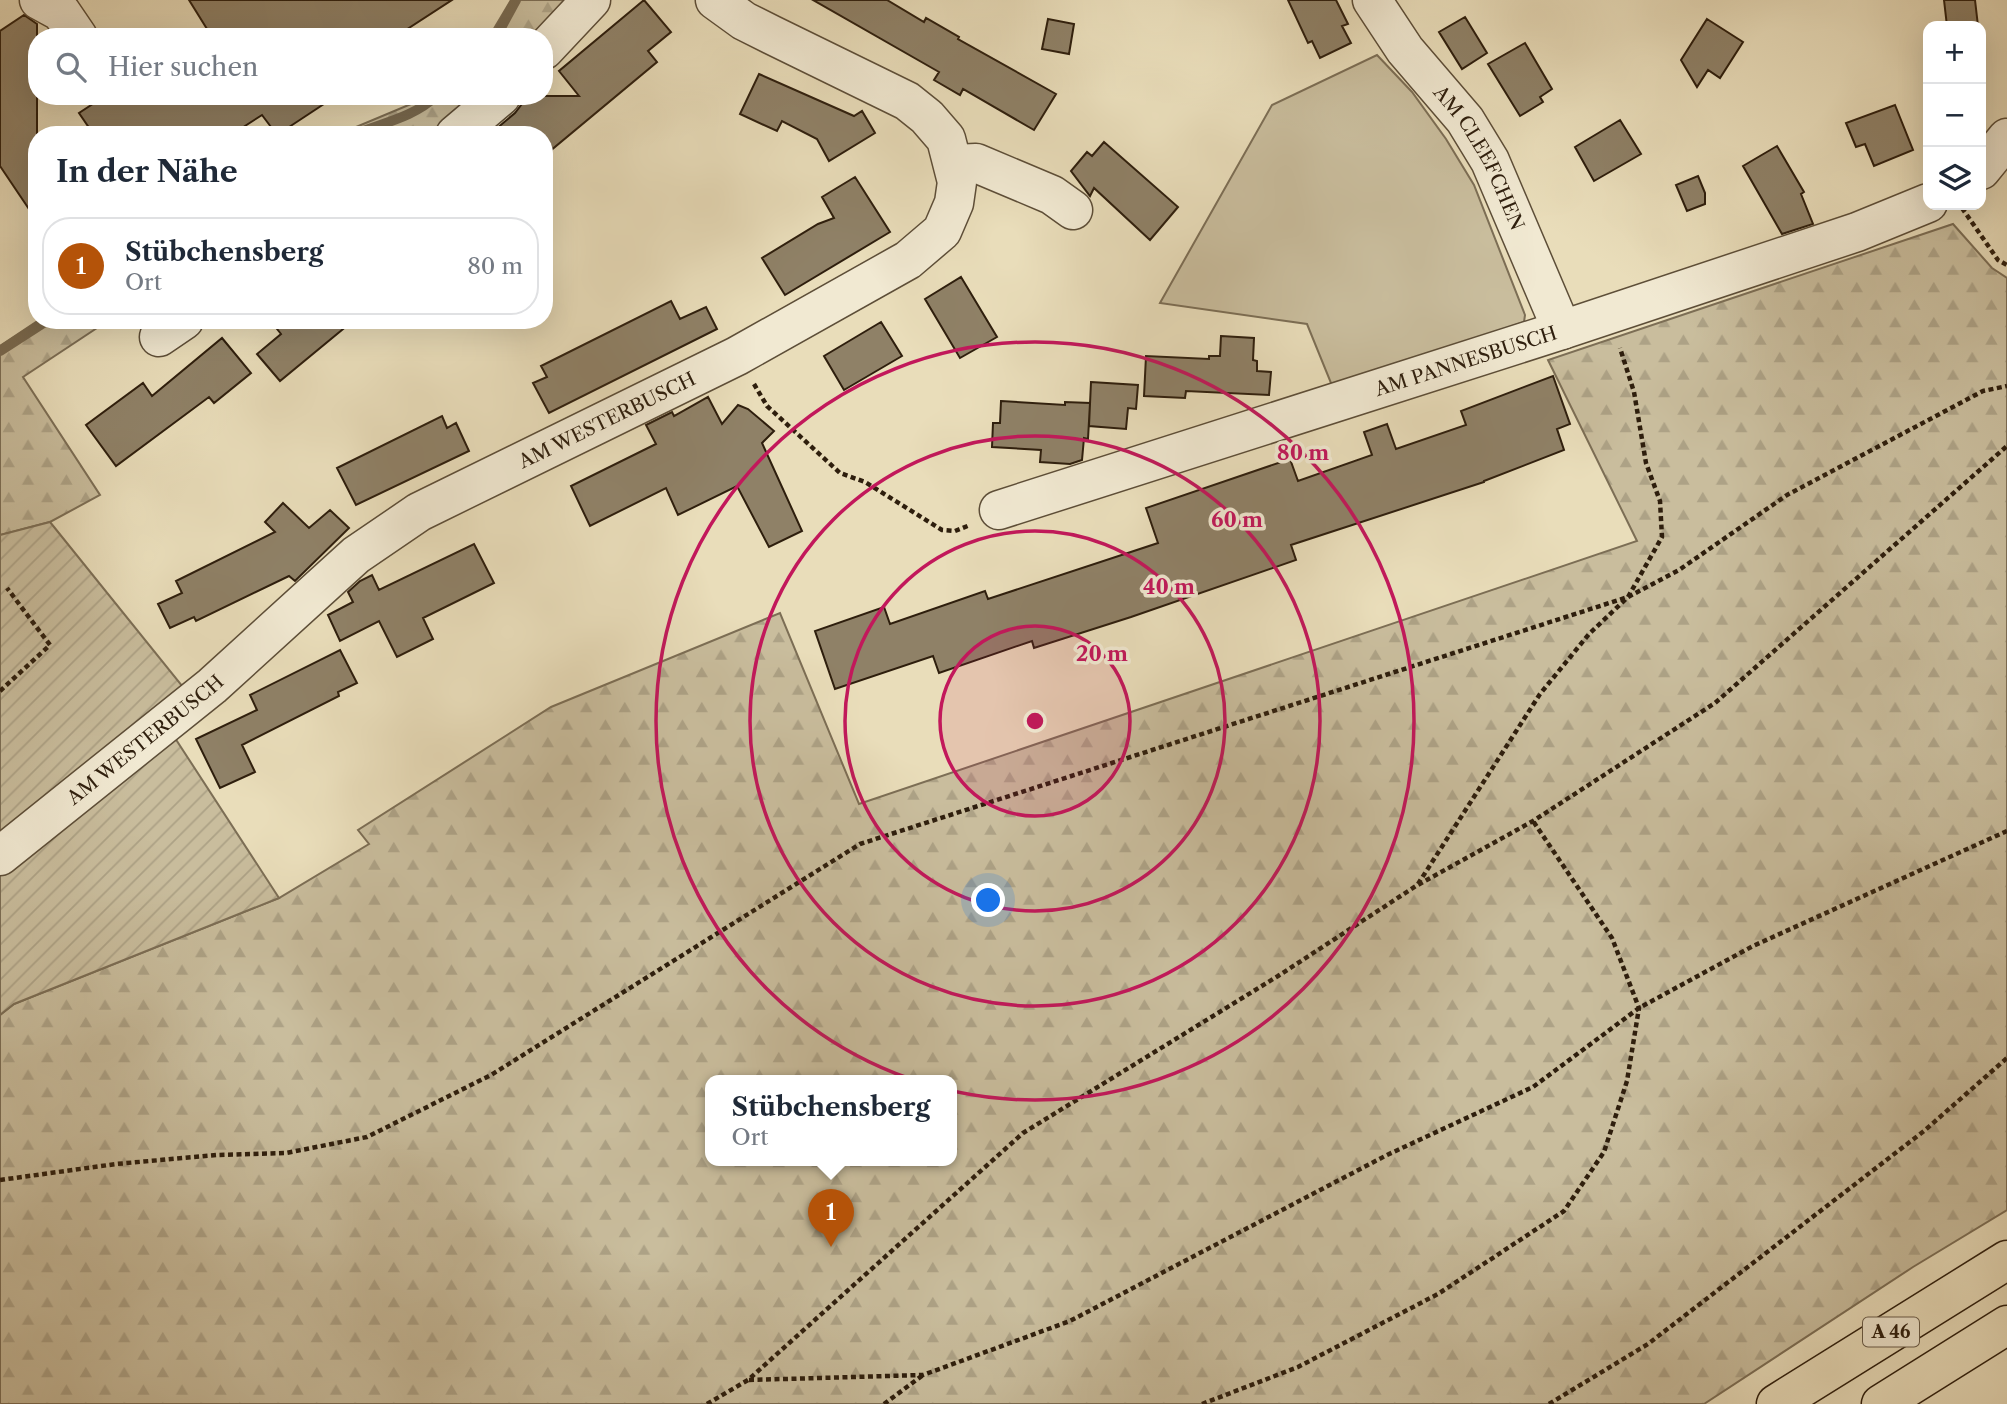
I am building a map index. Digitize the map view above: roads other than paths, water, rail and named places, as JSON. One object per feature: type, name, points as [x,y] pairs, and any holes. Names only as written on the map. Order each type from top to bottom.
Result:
[{"type":"highway","name":"A 46","points":[[1776,1404],[2007,1260]]},
{"type":"highway","name":"A 46","points":[[1881,1404],[2007,1325]]},
{"type":"street","points":[[39,0],[61,12],[72,28]]},
{"type":"street","points":[[553,40],[591,0]]},
{"type":"street","name":"AM WESTERBUSCH","points":[[0,856],[212,686],[356,555],[419,512],[737,356],[908,260],[942,231],[954,203],[957,182],[946,139],[928,117],[907,101],[744,21],[715,0]]},
{"type":"street","name":"AM CLEEFCHEN","points":[[1372,0],[1405,50],[1465,120],[1490,160],[1562,330]]},
{"type":"street","points":[[466,126],[490,105]]},
{"type":"street","points":[[1986,164],[2007,138]]},
{"type":"street","points":[[954,164],[976,163],[1052,195],[1073,210]]},
{"type":"street","name":"AM PANNESBUSCH","points":[[999,510],[1562,330],[1857,232],[1923,205]]},
{"type":"waterway","points":[[501,28],[516,0]]},
{"type":"waterway","points":[[377,126],[425,105]]},
{"type":"waterway","points":[[0,351],[34,329]]},
{"type":"place","name":"Stübchensberg","points":[[831,1247]]}]
